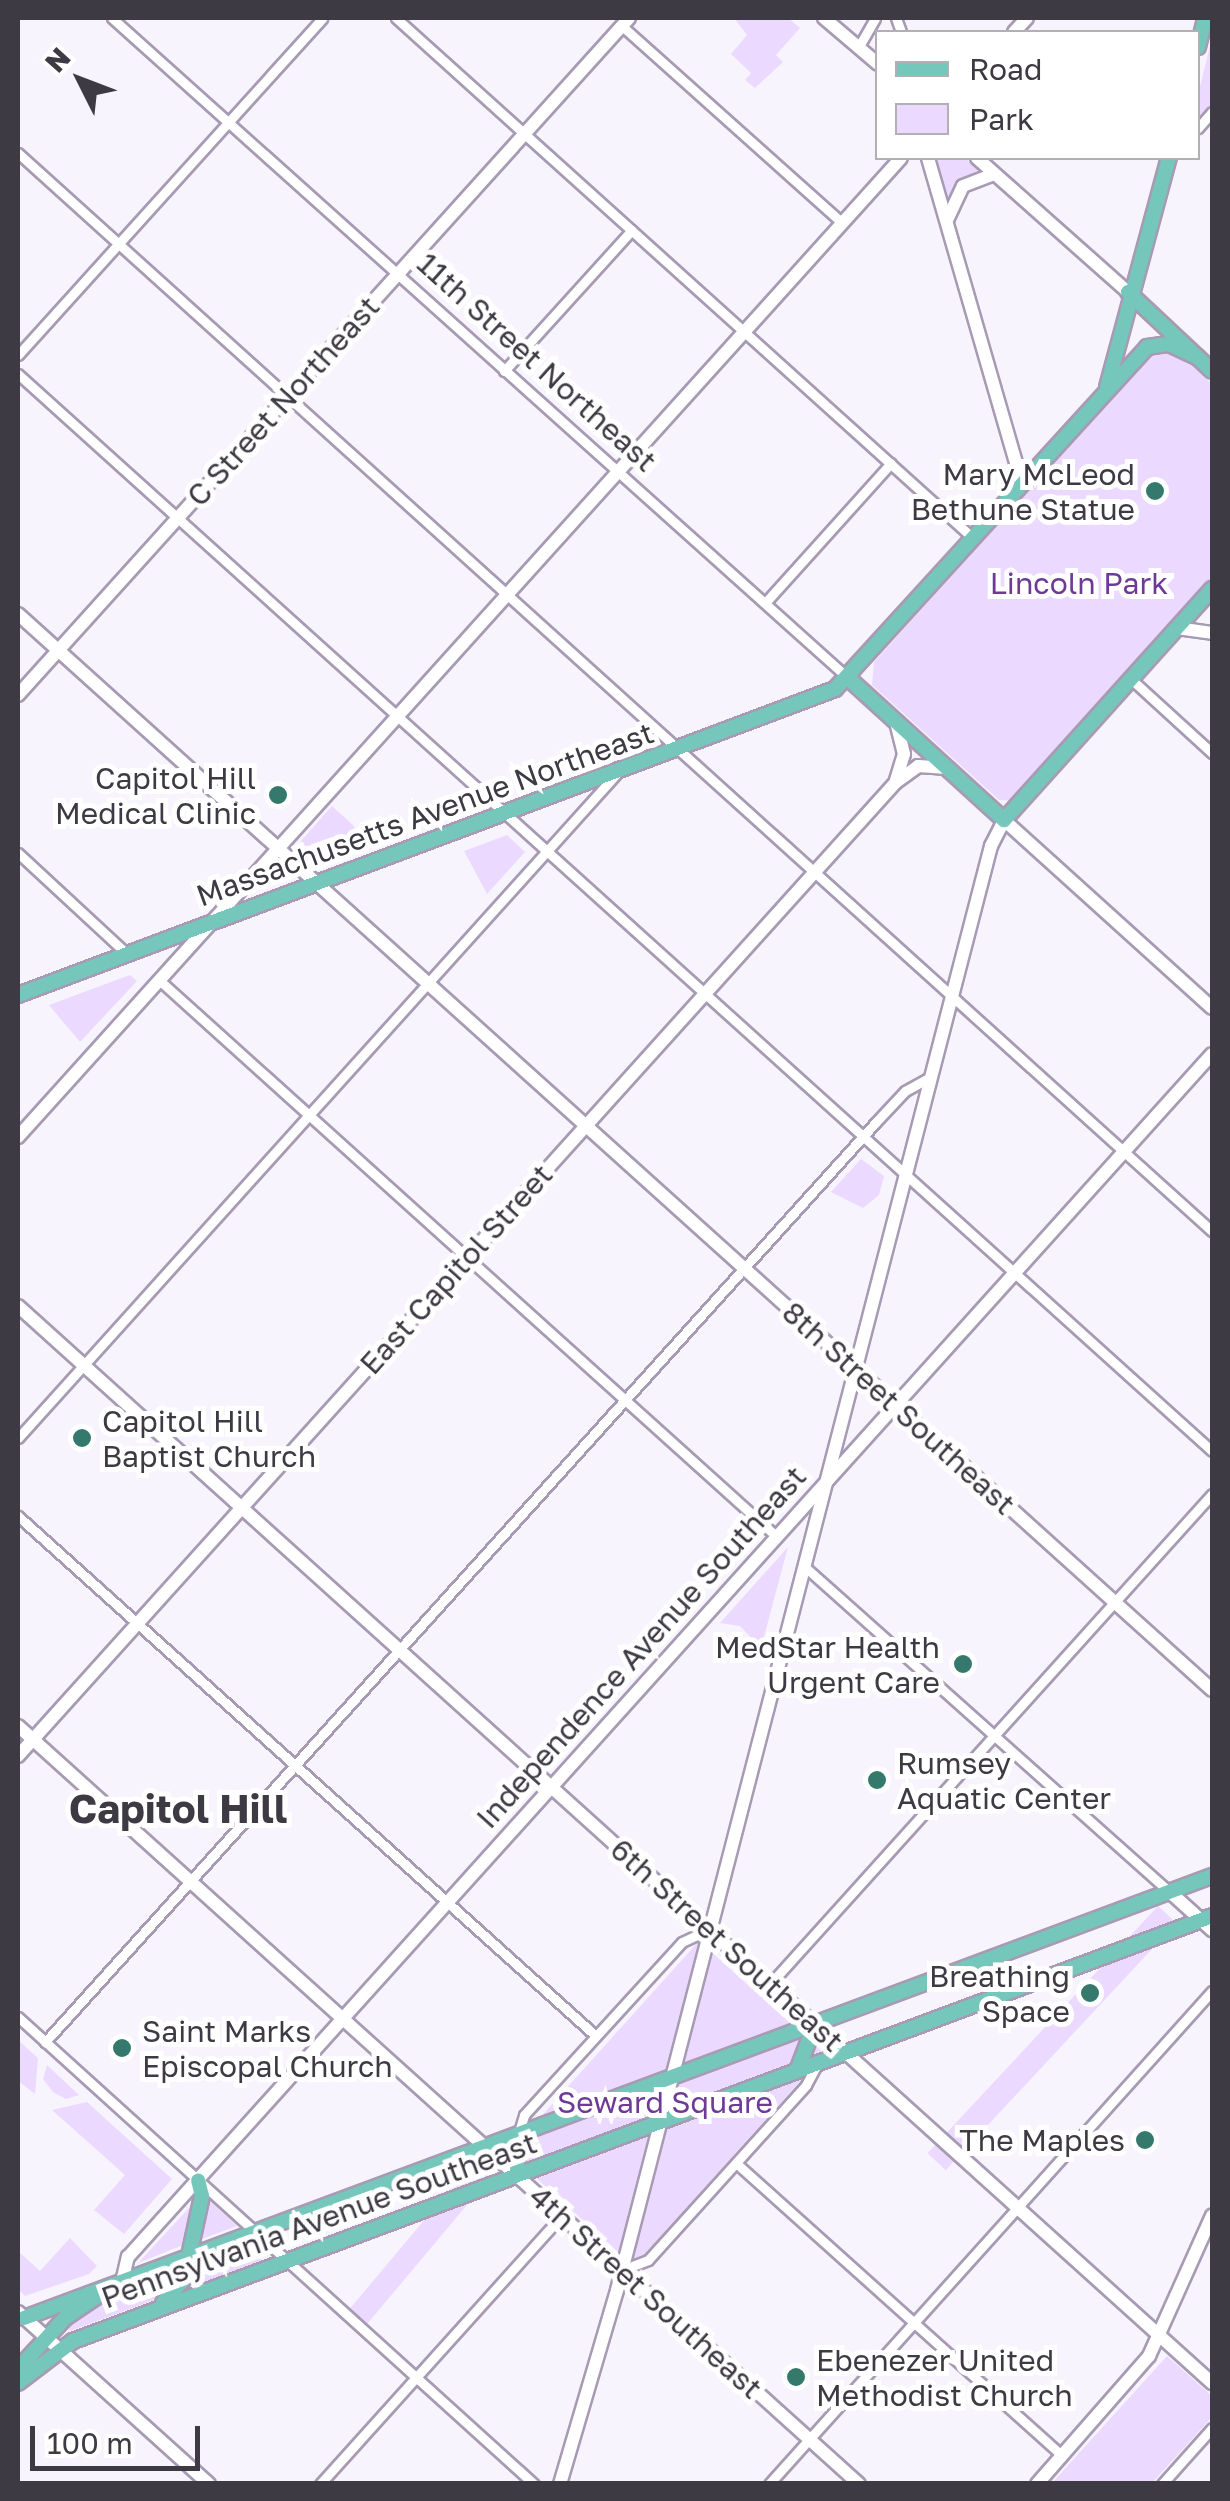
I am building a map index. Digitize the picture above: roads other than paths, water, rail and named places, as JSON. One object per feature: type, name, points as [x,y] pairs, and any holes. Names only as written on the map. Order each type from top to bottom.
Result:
[{"type":"main road","points":[[824,18],[875,62]]},
{"type":"main road","name":"C Street Northeast","points":[[18,695],[625,22]]},
{"type":"main road","points":[[18,1136],[898,160]]},
{"type":"main road","points":[[929,160],[1022,484]]},
{"type":"main road","points":[[979,160],[1212,370]]},
{"type":"main road","points":[[1105,392],[1128,292],[1168,160]]},
{"type":"main road","points":[[948,218],[963,186],[994,174]]},
{"type":"main road","name":"Massachusetts Avenue Northeast","points":[[18,996],[817,697],[848,678],[1151,344],[1169,344],[1197,356]]},
{"type":"main road","points":[[560,2484],[622,2270],[991,846],[1004,820],[1212,589]]},
{"type":"main road","name":"8th Street Southeast","points":[[18,614],[1212,1690]]},
{"type":"main road","points":[[1178,628],[1212,634]]},
{"type":"main road","name":"11th Street Northeast","points":[[848,678],[1004,820]]},
{"type":"main road","points":[[895,783],[904,754],[896,722]]},
{"type":"main road","points":[[895,783],[918,766],[949,769]]},
{"type":"main road","name":"East Capitol Street","points":[[18,1756],[895,783]]},
{"type":"main road","points":[[1004,820],[1212,1008]]},
{"type":"main road","name":"Independence Avenue Southeast","points":[[18,2369],[46,2337],[118,2284],[128,2257],[1212,1054]]},
{"type":"main road","name":"6th Street Southeast","points":[[18,1306],[1212,2383]]},
{"type":"main road","name":"4th Street Southeast","points":[[18,1726],[859,2484]]},
{"type":"main road","name":"Pennsylvania Avenue Southeast","points":[[118,2284],[1212,1876]]},
{"type":"main road","points":[[1170,1892],[1209,1922]]},
{"type":"main road","name":"Pennsylvania Avenue Southeast","points":[[18,2383],[59,2348],[141,2316],[796,2071],[1209,1922]]},
{"type":"main road","points":[[796,2071],[815,2024]]},
{"type":"main road","points":[[517,2176],[518,2135]]},
{"type":"main road","points":[[141,2316],[179,2291],[202,2196],[198,2180]]},
{"type":"main road","points":[[1037,2484],[1144,2364],[1212,2216]]},
{"type":"main road","points":[[118,2284],[83,2291],[21,2315],[210,2484]]},
{"type":"street","name":"11th Street Northeast","points":[[112,18],[848,678]]},
{"type":"street","points":[[18,356],[322,18]]},
{"type":"street","points":[[396,18],[973,538]]},
{"type":"street","points":[[858,48],[875,18]]},
{"type":"street","points":[[625,22],[842,223]]},
{"type":"street","points":[[18,153],[1212,1231]]},
{"type":"street","points":[[504,371],[632,230]]},
{"type":"street","points":[[18,374],[1212,1451]]},
{"type":"street","points":[[765,603],[890,464]]},
{"type":"street","points":[[1131,679],[1212,752]]},
{"type":"street","points":[[18,1438],[619,771]]},
{"type":"street","points":[[18,854],[128,954]]},
{"type":"street","points":[[158,979],[776,1538]]},
{"type":"street","points":[[46,2042],[863,1136],[905,1091],[930,1077]]},
{"type":"street","points":[[770,1984],[1212,1494]]},
{"type":"street","points":[[18,1516],[596,2036]]},
{"type":"street","points":[[804,1567],[1170,1892]]},
{"type":"street","points":[[518,2135],[524,2115],[682,1942],[710,1929]]},
{"type":"street","points":[[768,2484],[1212,1991]]},
{"type":"street","points":[[18,2017],[534,2484]]},
{"type":"street","points":[[622,2270],[644,2264],[736,2163],[818,2064]]},
{"type":"street","points":[[736,2163],[1062,2456]]},
{"type":"street","points":[[320,2484],[562,2215]]},
{"type":"street","points":[[1162,2484],[1212,2428]]},
{"type":"place","name":"Mary McLeod Bethune Statue","points":[[1155,491]]},
{"type":"place","name":"Capitol Hill Medical Clinic","points":[[278,795]]},
{"type":"place","name":"Capitol Hill Baptist Church","points":[[82,1438]]},
{"type":"place","name":"MedStar Health Urgent Care","points":[[963,1664]]},
{"type":"place","name":"Rumsey Aquatic Center","points":[[877,1780]]},
{"type":"place","name":"Breathing Space","points":[[1090,1993]]},
{"type":"place","name":"Saint Marks Episcopal Church","points":[[122,2048]]},
{"type":"place","name":"The Maples","points":[[1145,2140]]},
{"type":"place","name":"Ebenezer United Methodist Church","points":[[796,2377]]},
{"type":"district","name":"Capitol Hill","points":[[178,1808]]},
{"type":"park label","name":"Lincoln Park","points":[[1079,583]]},
{"type":"park label","name":"Seward Square","points":[[665,2102]]}]
